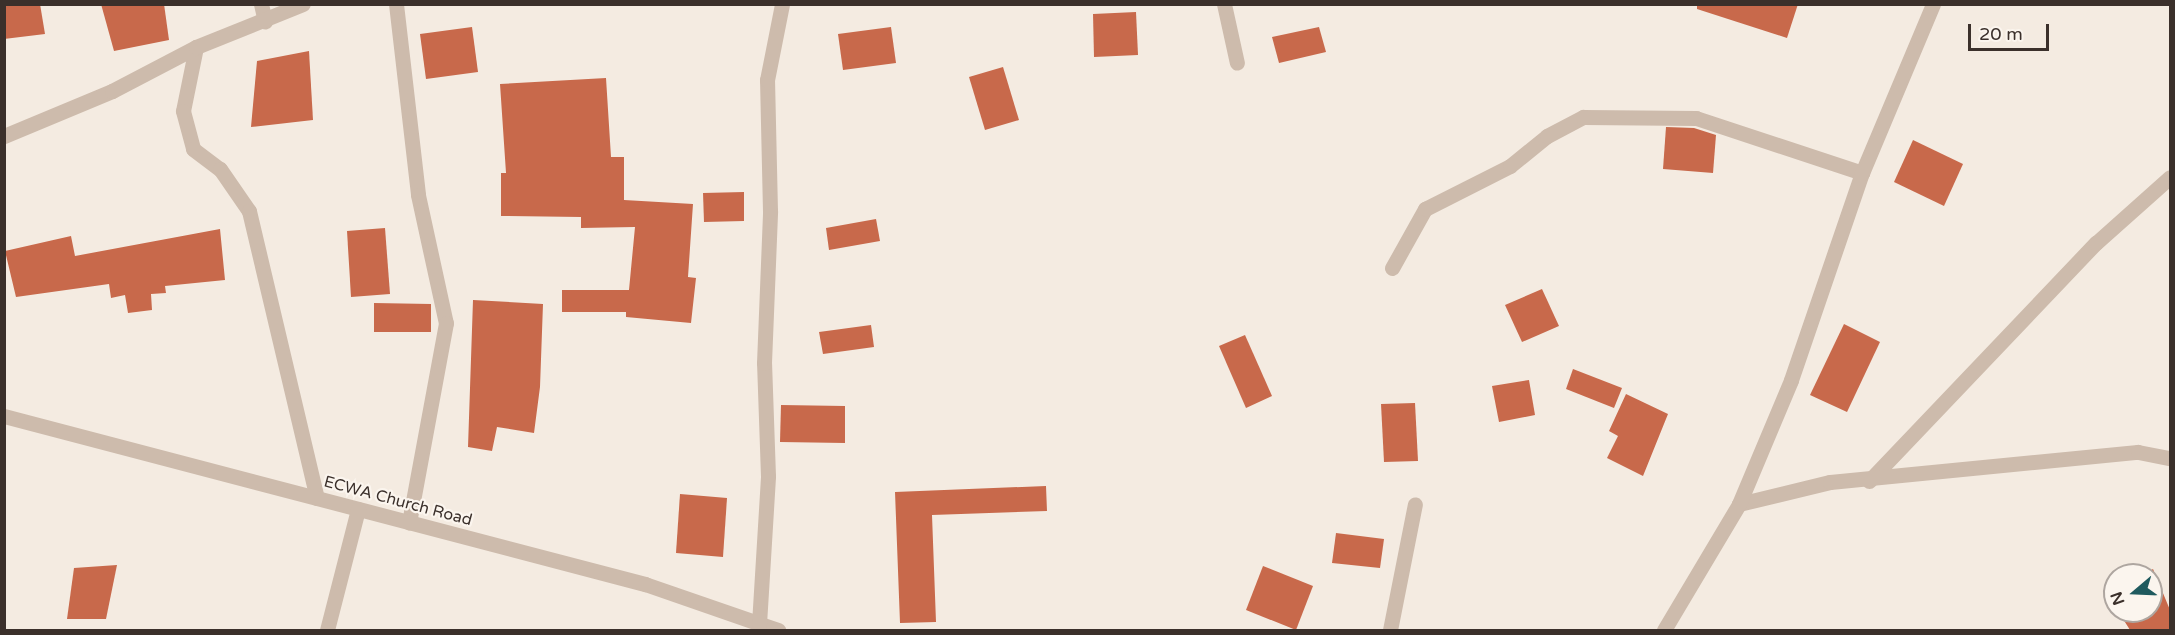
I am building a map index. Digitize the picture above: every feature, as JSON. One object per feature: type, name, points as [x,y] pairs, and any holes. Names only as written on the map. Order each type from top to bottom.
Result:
[{"type":"street","points":[[261,4],[265,22]]},
{"type":"street","points":[[4,136],[112,91],[196,47],[265,22],[303,4]]},
{"type":"street","points":[[396,4],[418,195],[446,323],[409,523]]},
{"type":"street","points":[[759,624],[768,476],[764,363],[770,211],[767,80],[782,4]]},
{"type":"street","points":[[1224,4],[1237,63]]},
{"type":"street","points":[[1664,630],[1739,504],[1791,380],[1862,173],[1933,4]]},
{"type":"street","points":[[196,47],[183,111],[193,149],[220,169],[249,211],[317,498]]},
{"type":"street","points":[[1392,268],[1425,209],[1510,166],[1547,136],[1583,117],[1696,118],[1862,173]]},
{"type":"street","points":[[1869,481],[2096,243],[2170,177]]},
{"type":"street","name":"ECWA Church Road","points":[[4,416],[645,584],[778,630]]},
{"type":"street","points":[[1739,504],[1830,482],[1869,481],[2138,452],[2170,458]]},
{"type":"street","points":[[1390,630],[1415,504]]},
{"type":"street","points":[[327,630],[358,508]]},
{"type":"building","points":[[4,4],[40,4],[45,34],[4,39]]},
{"type":"building","points":[[101,4],[164,4],[169,40],[114,51]]},
{"type":"building","points":[[1697,4],[1798,4],[1787,38],[1697,9]]},
{"type":"building","points":[[1136,12],[1138,55],[1094,57],[1093,14]]},
{"type":"building","points":[[472,27],[478,72],[426,79],[420,34]]},
{"type":"building","points":[[891,27],[896,63],[843,70],[838,34]]},
{"type":"building","points":[[1319,27],[1326,52],[1279,63],[1272,37]]},
{"type":"building","points":[[309,51],[313,120],[251,127],[257,61]]},
{"type":"building","points":[[1003,67],[1019,120],[985,130],[969,77]]},
{"type":"building","points":[[606,78],[611,157],[624,157],[624,200],[693,204],[688,277],[696,278],[691,323],[626,317],[626,312],[562,312],[562,290],[629,290],[635,227],[581,228],[581,217],[501,216],[501,173],[506,173],[500,84]]},
{"type":"building","points":[[1666,127],[1694,128],[1716,135],[1713,173],[1663,169]]},
{"type":"building","points":[[1913,140],[1963,164],[1944,206],[1894,182]]},
{"type":"building","points":[[744,192],[744,221],[704,222],[703,193]]},
{"type":"building","points":[[876,219],[880,241],[829,250],[826,228]]},
{"type":"building","points":[[385,228],[390,294],[351,297],[347,231]]},
{"type":"building","points":[[220,229],[225,280],[165,286],[166,293],[151,294],[152,310],[128,313],[125,295],[111,298],[109,284],[16,297],[5,251],[71,236],[75,256]]},
{"type":"building","points":[[1542,289],[1559,326],[1522,342],[1505,305]]},
{"type":"building","points":[[473,300],[543,304],[540,387],[534,433],[497,427],[492,451],[468,447]]},
{"type":"building","points":[[374,303],[431,304],[431,332],[374,332]]},
{"type":"building","points":[[1844,324],[1880,342],[1847,412],[1810,395]]},
{"type":"building","points":[[871,325],[874,347],[823,354],[819,332]]},
{"type":"building","points":[[1245,335],[1272,396],[1246,408],[1219,346]]},
{"type":"building","points":[[1573,369],[1622,388],[1614,408],[1566,389]]},
{"type":"building","points":[[1529,380],[1535,415],[1499,422],[1492,386]]},
{"type":"building","points":[[1626,394],[1668,414],[1643,476],[1607,458],[1618,436],[1609,431]]},
{"type":"building","points":[[1415,403],[1418,461],[1384,462],[1381,404]]},
{"type":"building","points":[[781,405],[845,406],[845,443],[780,442]]},
{"type":"building","points":[[1046,486],[1047,511],[932,515],[936,622],[900,623],[895,492]]},
{"type":"building","points":[[680,494],[727,498],[723,557],[676,553]]},
{"type":"building","points":[[1336,533],[1384,539],[1380,568],[1332,563]]},
{"type":"building","points":[[117,565],[106,619],[67,619],[74,568]]},
{"type":"building","points":[[1263,566],[1313,586],[1296,630],[1246,610]]},
{"type":"building","points":[[2163,593],[2170,610],[2170,630],[2130,630],[2126,623],[2163,623]]}]
